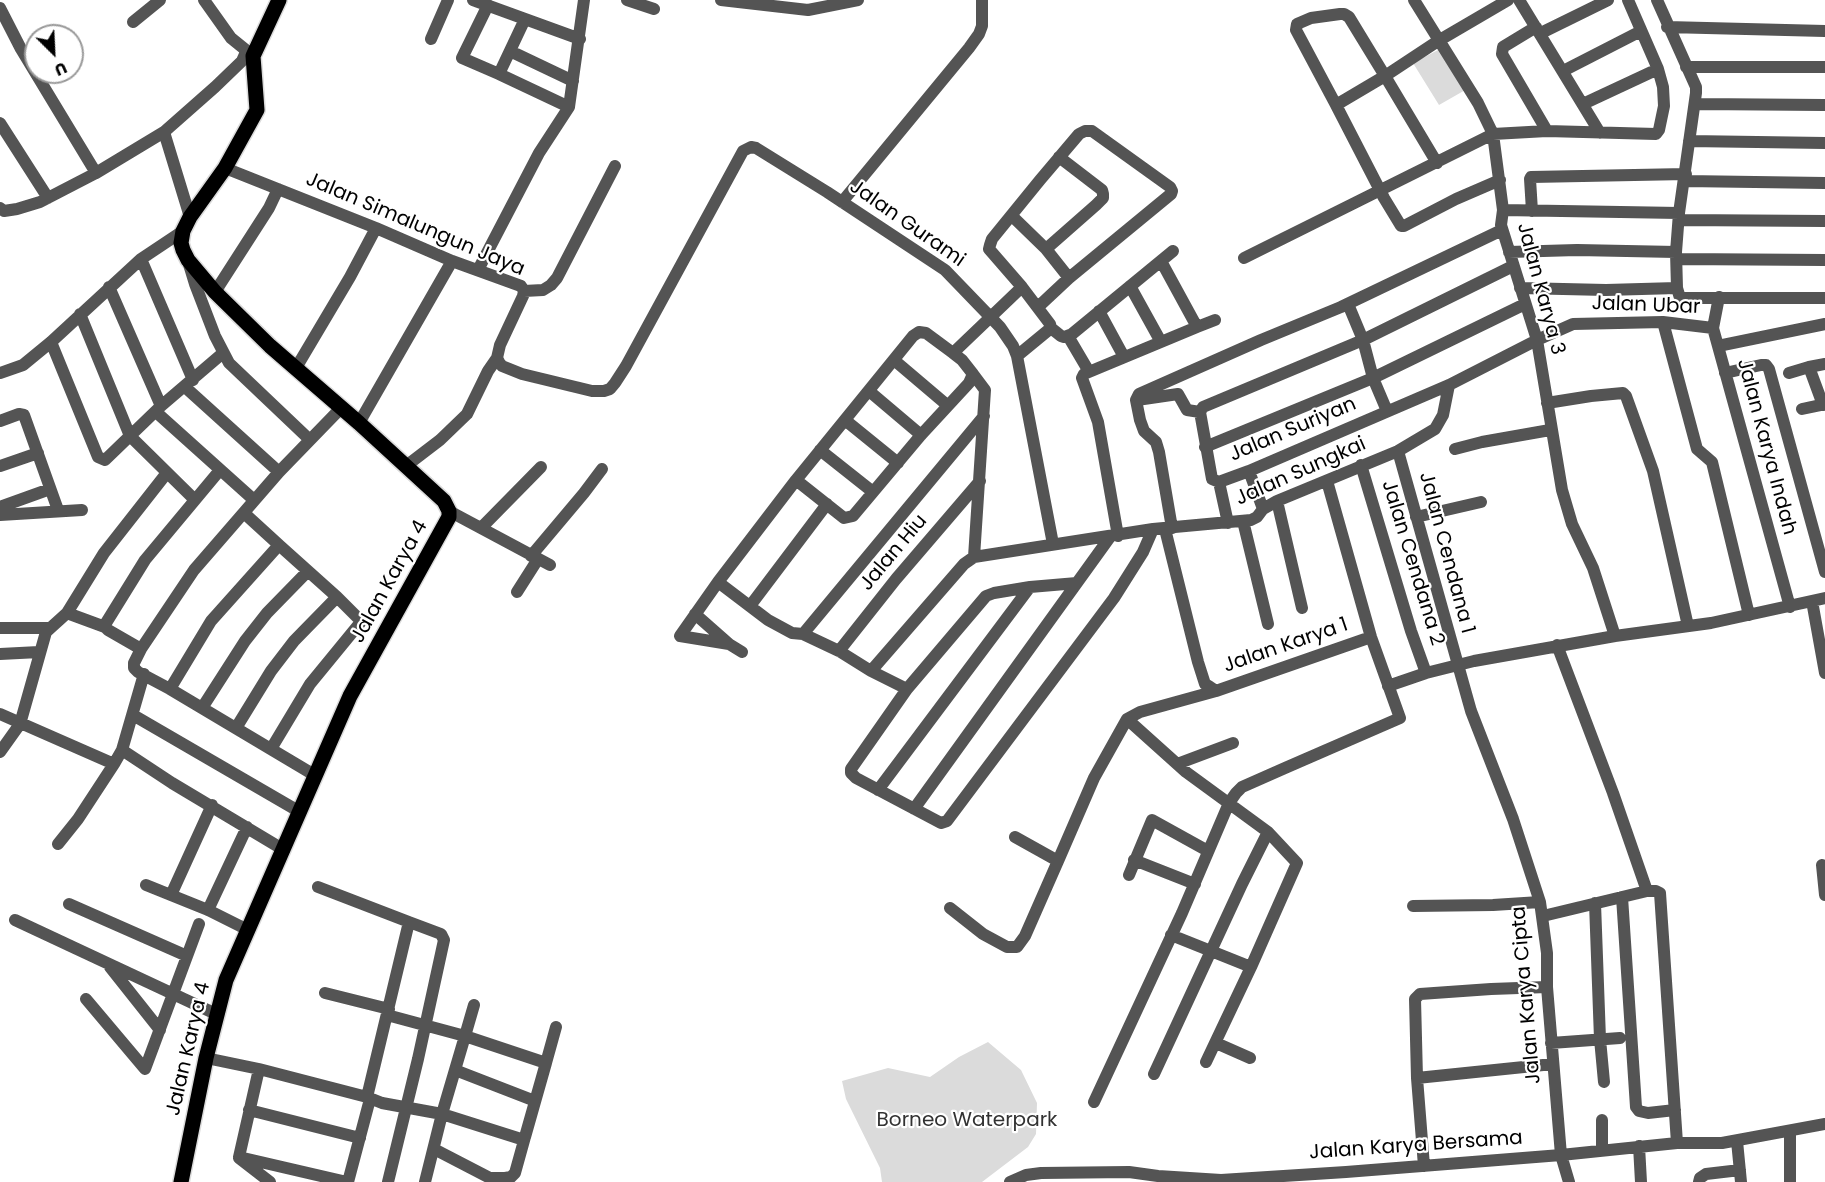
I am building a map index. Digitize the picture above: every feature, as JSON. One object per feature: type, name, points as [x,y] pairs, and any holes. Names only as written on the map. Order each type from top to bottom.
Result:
[{"type":"main road","points":[[188,260],[181,243],[186,224],[225,168],[257,110],[249,54],[279,0]]},
{"type":"main road","name":"Jalan Karya 4","points":[[182,1182],[206,1058],[222,992],[350,696],[445,528],[449,517],[444,501],[215,292],[188,260]]},
{"type":"street","points":[[133,22],[160,0]]},
{"type":"street","points":[[2,209],[17,209],[48,198],[96,173],[164,132],[249,54],[231,38],[204,0]]},
{"type":"street","points":[[431,39],[448,0]]},
{"type":"street","points":[[473,0],[580,39]]},
{"type":"street","points":[[478,270],[539,153],[569,107],[584,0]]},
{"type":"street","points":[[627,0],[654,9]]},
{"type":"street","points":[[721,4],[758,2],[808,10],[820,4],[858,0]]},
{"type":"street","points":[[842,202],[979,34],[982,26],[982,0]]},
{"type":"street","name":"Jalan Karya 3","points":[[1414,0],[1478,103],[1493,134],[1503,210],[1502,230],[1537,340],[1550,430],[1562,490],[1572,524],[1593,568],[1615,636]]},
{"type":"street","points":[[1336,105],[1509,0]]},
{"type":"street","points":[[1520,0],[1600,133]]},
{"type":"street","points":[[1547,131],[1502,54],[1503,47],[1608,0]]},
{"type":"street","points":[[1244,258],[1493,134],[1547,131],[1655,135],[1658,133],[1664,106],[1663,87],[1658,69],[1628,0]]},
{"type":"street","points":[[1657,0],[1695,87],[1696,104],[1679,217],[1677,288],[1680,298],[1825,298]]},
{"type":"street","points":[[488,5],[462,58],[569,107]]},
{"type":"street","points":[[0,8],[21,49],[96,173]]},
{"type":"street","points":[[1437,163],[1346,15],[1311,18],[1298,22],[1296,30],[1398,223],[1404,226],[1456,199],[1500,180]]},
{"type":"street","points":[[499,74],[525,19]]},
{"type":"street","points":[[1667,27],[1825,31]]},
{"type":"street","points":[[1563,71],[1641,31]]},
{"type":"street","points":[[510,51],[573,81]]},
{"type":"street","points":[[1686,67],[1825,67]]},
{"type":"street","points":[[1583,104],[1658,69]]},
{"type":"street","points":[[1696,104],[1825,105]]},
{"type":"street","points":[[0,123],[48,198]]},
{"type":"street","points":[[1038,307],[1172,191],[1092,131],[1079,134],[992,239],[989,249],[1022,286],[1051,328],[1061,336],[1068,336],[1173,251]]},
{"type":"street","points":[[0,373],[23,364],[51,342],[141,259],[186,224],[164,132]]},
{"type":"street","points":[[1689,141],[1825,143]]},
{"type":"street","name":"Jalan Gurami","points":[[497,358],[502,366],[522,374],[592,392],[610,389],[626,366],[743,151],[751,147],[756,148],[945,270],[990,316],[1013,346],[1017,356],[1053,544]]},
{"type":"street","points":[[1046,249],[1103,198],[1102,190],[1059,157]]},
{"type":"street","points":[[524,291],[543,290],[557,278],[615,166]]},
{"type":"street","name":"Jalan Simalungun Jaya","points":[[225,168],[452,261],[521,286],[524,291],[500,345],[497,358],[488,370],[467,414],[440,440],[406,466]]},
{"type":"street","points":[[1532,211],[1531,177],[1685,177],[1825,183]]},
{"type":"street","points":[[215,292],[269,208],[278,189]]},
{"type":"street","points":[[1503,210],[1825,221]]},
{"type":"street","points":[[1012,216],[1046,249],[1069,278]]},
{"type":"street","points":[[296,368],[376,228]]},
{"type":"street","points":[[1136,400],[1139,394],[1348,304],[1502,230]]},
{"type":"street","points":[[1509,252],[1577,250],[1825,260]]},
{"type":"street","points":[[141,259],[189,384],[279,472]]},
{"type":"street","points":[[188,260],[195,285],[229,363],[310,440]]},
{"type":"street","points":[[359,423],[452,261]]},
{"type":"street","points":[[1161,261],[1197,327]]},
{"type":"street","points":[[1513,266],[1363,340],[1203,407],[1200,412],[1206,447],[1373,378],[1525,304]]},
{"type":"street","points":[[954,353],[1022,286]]},
{"type":"street","points":[[1130,286],[1161,342]]},
{"type":"street","points":[[109,287],[159,409],[220,470],[254,500]]},
{"type":"street","points":[[1520,288],[1606,290],[1677,288]]},
{"type":"street","name":"Jalan Karya Indah","points":[[1719,297],[1713,328],[1790,607]]},
{"type":"street","points":[[1348,304],[1363,340],[1373,378],[1387,411]]},
{"type":"street","points":[[1099,311],[1124,357]]},
{"type":"street","points":[[80,314],[130,436],[166,474],[195,500]]},
{"type":"street","points":[[914,808],[1077,583],[1114,536],[1098,422],[1083,378],[1088,370],[1215,320]]},
{"type":"street","points":[[1663,322],[1697,449],[1712,462],[1749,615]]},
{"type":"street","name":"Jalan Ubar","points":[[1449,385],[1573,324],[1663,322],[1713,328]]},
{"type":"street","points":[[1718,346],[1825,324]]},
{"type":"street","points":[[1017,356],[1051,328]]},
{"type":"street","points":[[729,644],[674,635],[695,614],[796,480],[919,332],[926,333],[954,353],[985,390],[974,557]]},
{"type":"street","points":[[1068,336],[1088,370]]},
{"type":"street","points":[[51,342],[98,457],[105,460],[223,352]]},
{"type":"street","points":[[894,360],[947,405]]},
{"type":"street","points":[[1789,373],[1825,364]]},
{"type":"street","points":[[1725,373],[1761,365],[1766,365],[1769,369],[1825,572]]},
{"type":"street","points":[[1802,409],[1824,404],[1809,367]]},
{"type":"street","points":[[796,480],[844,518],[853,516],[947,405],[969,383],[973,374]]},
{"type":"street","name":"Jalan Suriyan","points":[[1206,447],[1212,479],[1219,482],[1449,385]]},
{"type":"street","name":"Jalan Sungkai","points":[[1163,529],[1228,523],[1257,517],[1263,509],[1277,501],[1398,451],[1439,425],[1449,385]]},
{"type":"street","points":[[869,391],[921,435]]},
{"type":"street","points":[[1547,403],[1623,393],[1626,396],[1650,462],[1688,626]]},
{"type":"street","points":[[1136,400],[1178,394],[1187,410],[1200,412]]},
{"type":"street","name":"Jalan Karya 1","points":[[1136,400],[1144,431],[1155,442],[1159,452],[1163,529],[1205,684],[1216,691],[1371,637],[1400,718],[1242,788],[1229,803]]},
{"type":"street","points":[[316,776],[170,688],[138,672],[134,666],[141,649],[194,570],[279,472],[342,407]]},
{"type":"street","points":[[0,421],[19,414],[24,415],[58,510]]},
{"type":"street","points":[[803,634],[984,416]]},
{"type":"street","points":[[845,420],[898,463]]},
{"type":"street","points":[[1455,449],[1550,430]]},
{"type":"street","points":[[820,450],[873,492]]},
{"type":"street","name":"Jalan Cendana 1","points":[[1398,451],[1457,665]]},
{"type":"street","points":[[0,466],[38,453]]},
{"type":"street","name":"Jalan Cendana 2","points":[[1361,465],[1410,631],[1426,673]]},
{"type":"street","points":[[482,527],[541,467]]},
{"type":"street","points":[[517,592],[602,469]]},
{"type":"street","points":[[105,627],[145,560],[220,470]]},
{"type":"street","points":[[1249,471],[1263,509]]},
{"type":"street","points":[[0,752],[20,724],[45,635],[50,628],[62,620],[104,553],[166,474]]},
{"type":"street","name":"Jalan Hiu","points":[[839,651],[896,579],[980,481]]},
{"type":"street","points":[[1327,481],[1371,637]]},
{"type":"street","points":[[1219,482],[1228,523]]},
{"type":"street","points":[[0,507],[50,489]]},
{"type":"street","points":[[1277,501],[1302,609]]},
{"type":"street","points":[[1416,517],[1480,502]]},
{"type":"street","points":[[750,606],[827,504]]},
{"type":"street","points":[[0,515],[82,510]]},
{"type":"street","points":[[449,511],[540,560]]},
{"type":"street","points":[[244,513],[337,597],[359,619],[360,623],[310,684],[271,749]]},
{"type":"street","points":[[1243,521],[1268,624]]},
{"type":"street","points":[[871,671],[964,564],[974,557],[1163,529]]},
{"type":"street","points":[[1077,583],[1030,587],[986,596],[908,689],[851,769],[851,773],[856,778],[941,823],[947,821],[1114,598],[1143,552],[1163,529]]},
{"type":"street","points":[[170,688],[211,621],[279,545]]},
{"type":"street","points":[[202,708],[245,641],[267,613],[308,571]]},
{"type":"street","points":[[718,582],[768,620],[792,633],[803,634],[839,651],[871,671],[908,689]]},
{"type":"street","points":[[878,790],[1030,587]]},
{"type":"street","points":[[236,728],[294,641],[337,597]]},
{"type":"street","points":[[1388,686],[1457,665],[1557,645],[1749,615],[1825,598]]},
{"type":"street","points":[[1812,601],[1825,673]]},
{"type":"street","points":[[67,613],[105,627],[141,649]]},
{"type":"street","points":[[695,614],[729,644],[742,652]]},
{"type":"street","points":[[0,628],[50,628]]},
{"type":"street","points":[[1557,645],[1647,891]]},
{"type":"street","points":[[0,654],[39,652]]},
{"type":"street","name":"Jalan Karya Cipta","points":[[1457,665],[1471,711],[1513,819],[1540,902],[1547,953],[1547,987],[1561,1155],[1569,1182]]},
{"type":"street","points":[[58,844],[78,819],[122,750],[144,674]]},
{"type":"street","points":[[950,908],[991,939],[1007,947],[1017,947],[1025,936],[1094,778],[1126,719],[1140,712],[1216,691]]},
{"type":"street","points":[[0,714],[114,764]]},
{"type":"street","points":[[133,716],[300,812]]},
{"type":"street","points":[[1126,719],[1200,783],[1268,832],[1295,859],[1297,866],[1206,1062]]},
{"type":"street","points":[[1177,764],[1233,743]]},
{"type":"street","points":[[122,750],[172,783],[284,850]]},
{"type":"street","points":[[1094,1102],[1195,884],[1229,803]]},
{"type":"street","points":[[171,895],[212,805]]},
{"type":"street","points":[[1129,875],[1152,820],[1208,851]]},
{"type":"street","points":[[208,910],[247,827]]},
{"type":"street","points":[[1154,1074],[1268,832]]},
{"type":"street","points":[[1015,837],[1058,861]]},
{"type":"street","points":[[1134,860],[1195,884]]},
{"type":"street","points":[[1822,865],[1825,895]]},
{"type":"street","points":[[146,885],[208,910],[248,930]]},
{"type":"street","points":[[318,887],[444,937],[388,1182]]},
{"type":"street","points":[[1543,916],[1647,891],[1660,893],[1677,1143]]},
{"type":"street","points":[[1622,897],[1635,1107],[1639,1111],[1648,1113],[1675,1110]]},
{"type":"street","points":[[1413,906],[1540,902]]},
{"type":"street","points":[[1596,903],[1600,1039],[1604,1082]]},
{"type":"street","points":[[69,904],[188,956]]},
{"type":"street","points":[[15,920],[216,1014]]},
{"type":"street","points":[[239,1157],[345,1182],[360,1138],[409,922]]},
{"type":"street","points":[[86,999],[145,1069],[199,924]]},
{"type":"street","points":[[1171,935],[1251,967]]},
{"type":"street","points":[[108,964],[160,1030]]},
{"type":"street","points":[[1424,1166],[1417,1078],[1415,999],[1417,996],[1491,989],[1547,987]]},
{"type":"street","points":[[325,993],[546,1063]]},
{"type":"street","points":[[425,1182],[474,1005]]},
{"type":"street","points":[[434,1149],[491,1180],[511,1177],[515,1173],[556,1027]]},
{"type":"street","points":[[1551,1043],[1620,1038]]},
{"type":"street","points":[[1216,1043],[1250,1058]]},
{"type":"street","points":[[206,1058],[442,1114],[521,1139],[525,1137]]},
{"type":"street","points":[[1417,1078],[1553,1064]]},
{"type":"street","points":[[239,1157],[259,1069]]},
{"type":"street","points":[[455,1070],[535,1101]]},
{"type":"street","points":[[249,1110],[360,1138]]},
{"type":"street","points":[[1602,1120],[1602,1150]]},
{"type":"street","name":"Jalan Karya Bersama","points":[[1010,1182],[1026,1175],[1041,1173],[1129,1172],[1159,1179],[1221,1181],[1346,1177],[1424,1166],[1639,1146],[1722,1143],[1825,1124]]},
{"type":"street","points":[[1790,1132],[1791,1182]]},
{"type":"street","points":[[1699,1182],[1700,1178],[1706,1174],[1740,1176],[1737,1141]]},
{"type":"street","points":[[1639,1146],[1641,1182]]},
{"type":"street","points":[[239,1157],[270,1182]]},
{"type":"green space","points":[[1440,49],[1467,89],[1439,105],[1413,63]]},
{"type":"green space","name":"Borneo Waterpark","points":[[988,1042],[1021,1070],[1037,1103],[1036,1134],[1028,1147],[982,1182],[882,1182],[880,1168],[846,1099],[842,1081],[888,1068],[930,1077],[959,1057]]}]
